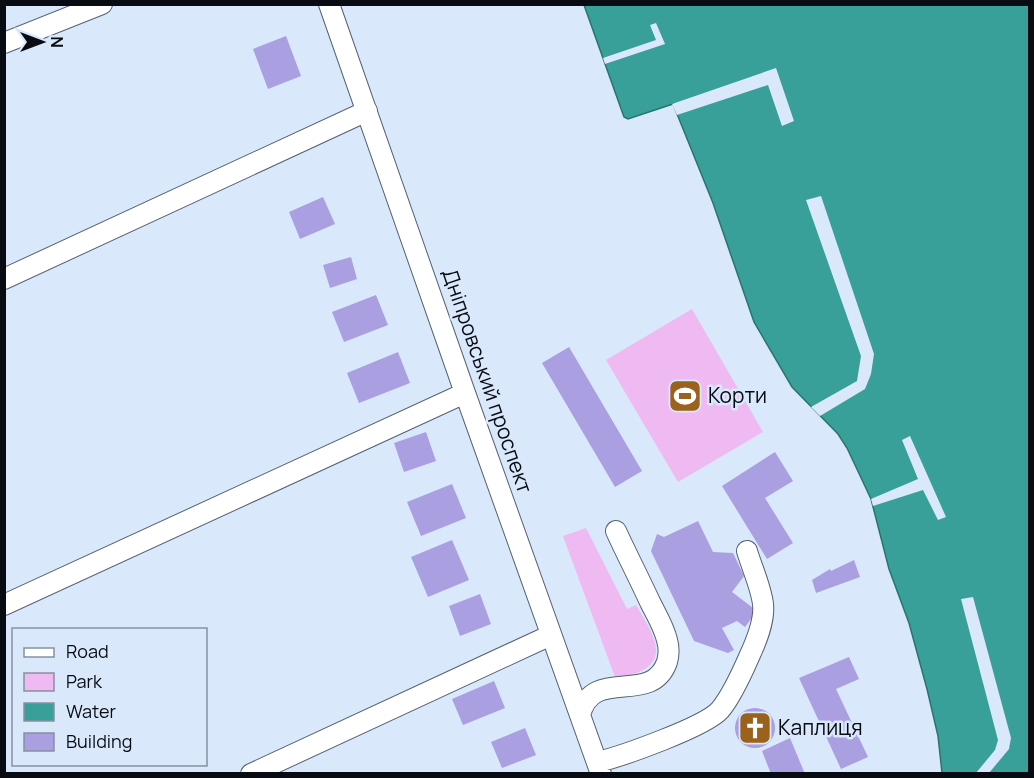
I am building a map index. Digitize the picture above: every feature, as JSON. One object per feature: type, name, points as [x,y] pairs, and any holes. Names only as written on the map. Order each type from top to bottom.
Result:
[{"type":"street","points":[[4,43],[102,4]]},
{"type":"street","name":"Дніпровський проспект","points":[[329,4],[599,768]]},
{"type":"street","points":[[4,279],[368,111]]},
{"type":"street","points":[[4,604],[465,393]]},
{"type":"street","points":[[580,715],[585,702],[595,693],[607,688],[639,686],[648,683],[657,678],[668,661],[669,651],[664,631],[616,531]]},
{"type":"street","points":[[599,768],[708,720],[720,710],[751,654],[762,616],[763,603],[747,551]]},
{"type":"street","points":[[251,774],[551,635]]},
{"type":"green space","name":"Корти","points":[[692,309],[763,432],[678,482],[606,360]]},
{"type":"green space","points":[[586,528],[627,609],[636,605],[654,639],[656,648],[651,664],[633,674],[615,677],[563,536]]},
{"type":"water","points":[[584,5],[1029,5],[1029,773],[942,773],[938,736],[927,689],[909,623],[889,569],[871,499],[838,434],[792,387],[754,322],[713,203],[673,104],[628,119],[624,117]]},
{"type":"pier","points":[[656,23],[665,44],[605,64],[603,58],[656,40],[650,25]]},
{"type":"pier","points":[[776,68],[794,121],[782,126],[768,85],[677,115],[672,104]]},
{"type":"pier","points":[[821,196],[874,354],[871,374],[865,389],[820,416],[811,407],[857,381],[861,356],[806,200]]},
{"type":"pier","points":[[910,436],[946,517],[938,520],[923,490],[873,506],[871,499],[918,479],[902,440]]},
{"type":"pier","points":[[973,597],[1011,738],[1009,749],[989,773],[976,773],[995,750],[998,740],[961,599]]},
{"type":"building","points":[[286,36],[301,76],[268,89],[253,49]]},
{"type":"building","points":[[323,197],[335,224],[300,239],[289,212]]},
{"type":"building","points":[[351,257],[357,279],[330,288],[323,265]]},
{"type":"building","points":[[376,295],[388,325],[344,342],[332,312]]},
{"type":"building","points":[[569,347],[642,471],[615,487],[542,363]]},
{"type":"building","points":[[398,352],[410,383],[359,403],[347,373]]},
{"type":"building","points":[[426,432],[436,461],[404,472],[394,443]]},
{"type":"building","points":[[775,452],[793,481],[765,498],[793,543],[767,559],[722,486]]},
{"type":"building","points":[[452,484],[466,518],[421,536],[407,502]]},
{"type":"building","points":[[698,521],[713,552],[733,553],[744,576],[732,592],[757,611],[745,627],[737,621],[722,628],[734,650],[728,653],[694,641],[651,551],[657,534],[664,537]]},
{"type":"building","points":[[452,540],[469,580],[428,597],[411,557]]},
{"type":"building","points":[[854,560],[860,577],[816,593],[812,580],[830,569],[831,571]]},
{"type":"building","points":[[480,594],[491,624],[460,636],[449,606]]},
{"type":"building","points":[[849,657],[859,679],[836,689],[868,757],[841,769],[799,678]]},
{"type":"building","points":[[494,681],[505,708],[463,725],[452,699]]},
{"type":"building","name":"Каплиця","points":[[755,708],[769,714],[775,728],[769,742],[755,748],[741,742],[735,728],[741,714]]},
{"type":"building","points":[[525,728],[536,755],[502,768],[491,742]]},
{"type":"building","points":[[790,738],[805,774],[771,774],[762,751]]},
{"type":"place","name":"Корти","points":[[685,396]]},
{"type":"place","name":"Каплиця","points":[[755,728]]}]
